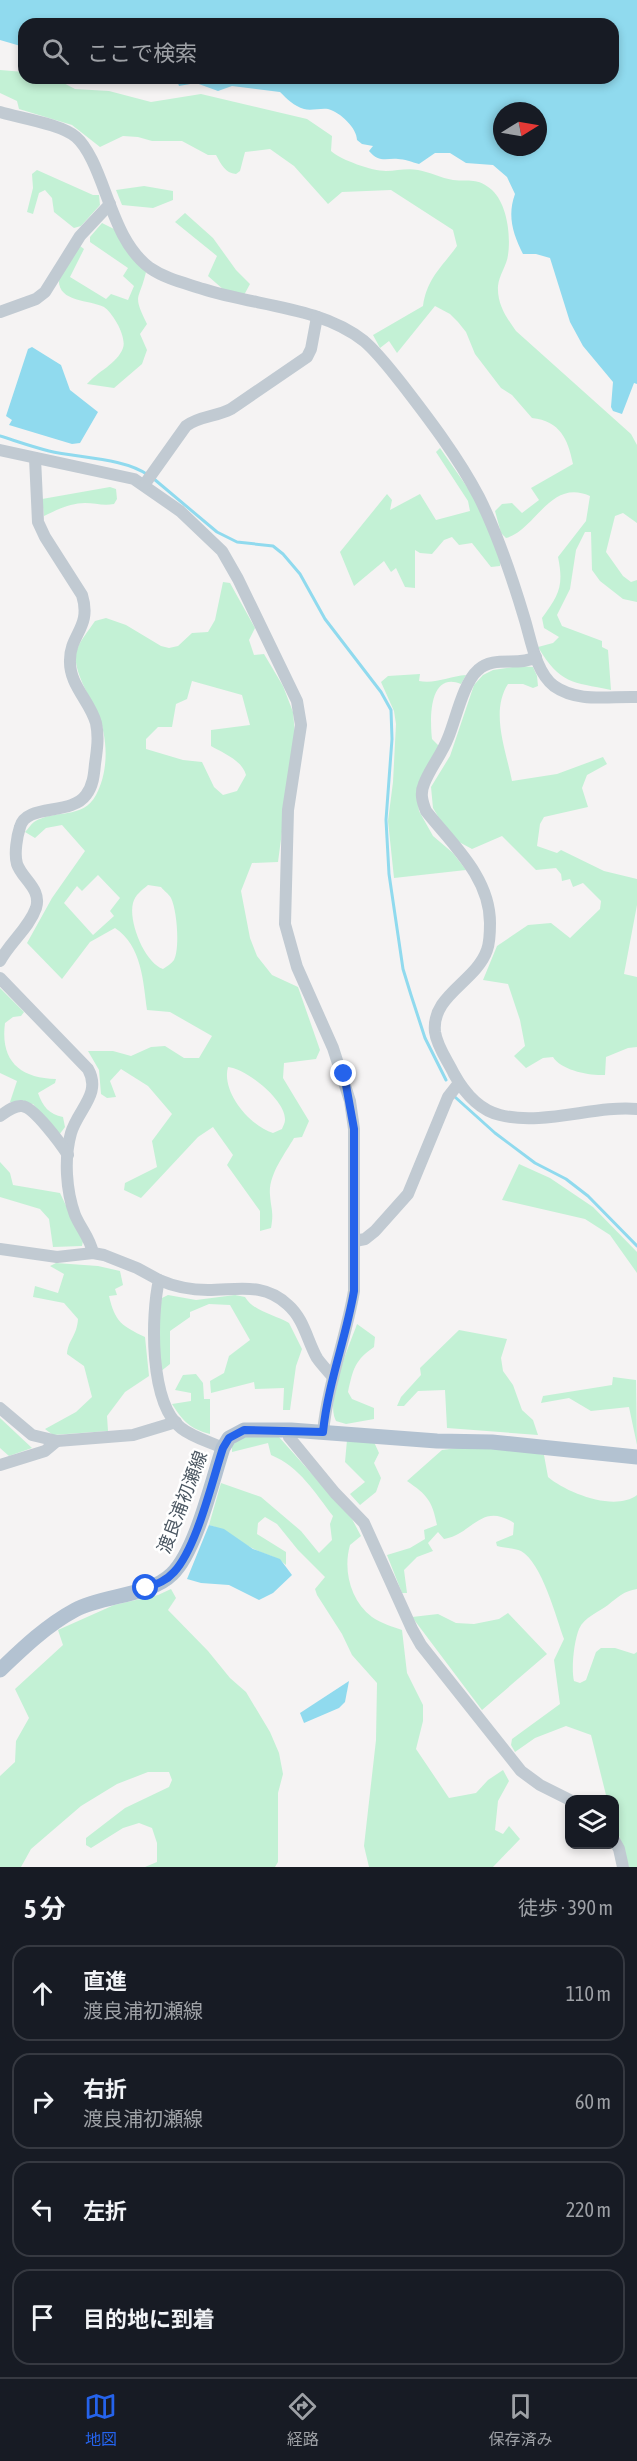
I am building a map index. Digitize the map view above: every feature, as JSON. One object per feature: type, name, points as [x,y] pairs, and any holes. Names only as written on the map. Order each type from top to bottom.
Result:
[{"type":"main road","name":"渡良浦初瀬線","points":[[0,1670],[38,1635],[75,1610],[110,1597],[154,1585],[173,1574],[188,1550],[223,1448],[229,1438],[244,1430],[291,1430],[437,1441],[492,1442],[637,1457]]},
{"type":"street","points":[[0,112],[75,136],[96,169],[130,246],[150,268],[168,278],[225,296],[317,317],[346,329],[377,354],[408,393],[479,497],[516,589],[537,657],[548,680],[555,687],[582,697],[637,697]]},
{"type":"street","points":[[0,312],[36,299],[45,292],[80,236],[110,204]]},
{"type":"street","points":[[148,479],[186,426],[194,420],[221,414],[231,409],[307,357],[311,349],[317,317]]},
{"type":"street","points":[[0,450],[148,479],[222,551],[297,701],[301,725],[288,810],[285,924],[297,967],[333,1048],[350,1101],[354,1129],[354,1291],[332,1376],[323,1432]]},
{"type":"street","points":[[0,961],[36,910],[38,900],[36,892],[18,866],[16,859],[20,826],[25,817],[71,806],[86,795],[93,777],[98,741],[95,722],[73,680],[69,662],[71,652],[84,624],[85,605],[82,595],[38,522],[35,458]]},
{"type":"street","points":[[537,657],[531,660],[493,663],[478,670],[468,686],[448,740],[424,784],[422,794],[426,811],[480,880],[488,904],[490,922],[487,951],[436,1013],[435,1035],[459,1083],[468,1095],[490,1112],[514,1117],[637,1109]]},
{"type":"street","points":[[0,978],[88,1069],[93,1077],[92,1092],[71,1132],[68,1155],[69,1185],[75,1216],[91,1242],[93,1253]]},
{"type":"street","points":[[355,1240],[365,1239],[375,1231],[408,1194],[448,1097],[459,1083]]},
{"type":"street","points":[[0,1116],[16,1107],[22,1106],[30,1109],[60,1141],[68,1155]]},
{"type":"street","points":[[0,1249],[57,1257],[93,1253],[137,1268],[174,1286],[209,1290],[242,1287],[275,1296],[288,1305],[298,1317],[318,1359],[332,1376]]},
{"type":"street","points":[[159,1280],[154,1308],[155,1362],[164,1401],[176,1422],[193,1434],[223,1448]]},
{"type":"street","points":[[0,1408],[32,1435],[57,1441],[133,1435],[176,1422]]},
{"type":"street","points":[[291,1430],[289,1437],[335,1493],[364,1523],[421,1645],[521,1771],[540,1785],[565,1798]]},
{"type":"street","points":[[0,1465],[45,1451],[57,1441]]},
{"type":"street","points":[[618,1849],[623,1867]]},
{"type":"green space","points":[[0,70],[18,72],[18,84],[65,84],[75,89],[109,91],[151,102],[201,94],[307,119],[332,136],[331,151],[357,164],[380,171],[418,170],[453,180],[478,182],[492,190],[501,203],[508,229],[507,259],[498,286],[499,299],[506,315],[516,331],[631,434],[637,445],[637,523],[623,513],[615,516],[606,552],[623,576],[631,582],[637,580],[637,602],[623,599],[600,581],[592,570],[591,532],[585,532],[576,550],[570,589],[557,615],[562,626],[602,641],[602,647],[608,650],[611,690],[577,683],[560,675],[538,647],[553,643],[559,637],[544,628],[542,618],[559,590],[558,557],[586,521],[590,496],[576,492],[554,499],[526,526],[506,538],[501,533],[495,511],[502,504],[512,503],[522,513],[539,500],[531,488],[573,464],[561,433],[550,423],[532,418],[512,395],[501,388],[475,354],[466,332],[458,322],[450,314],[435,306],[397,353],[389,341],[380,348],[373,335],[423,306],[432,280],[457,246],[453,230],[391,190],[342,192],[328,204],[294,166],[270,149],[245,152],[240,171],[236,174],[226,170],[216,155],[208,155],[182,141],[152,141],[123,136],[100,147],[72,125],[19,109],[17,101],[0,93]]},
{"type":"green space","points":[[37,170],[93,195],[99,195],[100,205],[81,226],[74,228],[54,212],[52,198],[45,190],[39,193],[33,214],[27,212],[33,188],[32,174]]},
{"type":"green space","points":[[144,186],[173,191],[173,200],[153,208],[122,205],[116,190]]},
{"type":"green space","points":[[185,213],[213,238],[236,270],[250,284],[244,295],[224,290],[208,276],[217,256],[175,222]]},
{"type":"green space","points":[[102,223],[114,229],[146,272],[138,302],[147,324],[140,334],[147,350],[142,364],[114,388],[87,384],[120,354],[124,343],[118,326],[104,307],[68,296],[59,285],[59,277],[80,246],[84,249],[70,277],[106,299],[111,294],[128,300],[134,286],[123,276],[128,268],[90,242],[90,237]]},
{"type":"green space","points":[[440,448],[474,497],[501,556],[500,566],[491,567],[472,543],[459,545],[452,537],[444,540],[432,554],[415,550],[415,588],[405,587],[396,568],[391,572],[384,561],[354,586],[340,552],[387,494],[392,500],[390,510],[420,494],[436,520],[470,511],[468,501],[436,452]]},
{"type":"green space","points":[[110,487],[116,489],[117,499],[114,504],[74,504],[44,516],[42,499]]},
{"type":"green space","points":[[223,582],[230,583],[255,628],[249,640],[254,655],[264,654],[283,686],[293,712],[295,734],[278,862],[252,863],[241,891],[250,938],[257,956],[272,975],[298,987],[320,1050],[316,1059],[284,1063],[283,1078],[309,1121],[302,1137],[294,1138],[274,1172],[270,1187],[271,1228],[260,1231],[260,1211],[227,1165],[233,1155],[213,1127],[198,1137],[141,1198],[124,1190],[125,1183],[157,1167],[152,1141],[172,1114],[148,1086],[121,1069],[110,1081],[116,1097],[107,1098],[101,1094],[99,1070],[88,1051],[113,1051],[131,1056],[151,1047],[165,1046],[184,1058],[199,1058],[212,1036],[170,1012],[147,1010],[140,965],[136,954],[131,944],[115,928],[90,942],[62,979],[27,943],[52,898],[85,851],[62,825],[46,828],[35,838],[25,832],[33,823],[42,818],[76,811],[90,803],[100,786],[105,765],[104,733],[77,668],[76,653],[81,641],[95,621],[106,618],[126,625],[161,646],[169,648],[178,646],[192,633],[208,632],[215,620]],"holes":[[[192,681],[242,695],[250,725],[211,730],[211,746],[231,757],[244,770],[246,775],[237,791],[223,795],[214,787],[202,762],[183,760],[146,749],[146,739],[158,727],[172,727],[176,704],[187,699]],[[98,875],[120,898],[110,911],[114,916],[93,935],[64,903],[77,886],[82,891]],[[148,885],[161,887],[171,898],[177,929],[176,954],[174,960],[163,969],[150,959],[139,941],[132,911],[134,900]],[[228,1067],[244,1073],[263,1086],[284,1112],[285,1121],[282,1129],[273,1133],[247,1116],[233,1097],[227,1077]]]},
{"type":"green space","points":[[519,666],[533,667],[538,686],[533,688],[523,684],[508,684],[503,695],[500,707],[501,731],[512,781],[557,774],[603,757],[607,764],[587,775],[582,788],[588,807],[544,817],[540,824],[537,846],[557,853],[561,850],[604,871],[637,879],[637,905],[624,974],[637,977],[637,1047],[628,1048],[606,1057],[605,1075],[576,1071],[557,1062],[553,1057],[543,1058],[526,1068],[514,1056],[525,1046],[520,1020],[508,984],[483,980],[497,946],[528,925],[551,923],[570,938],[600,909],[601,901],[583,883],[573,887],[570,879],[562,881],[561,874],[556,868],[536,870],[502,836],[472,849],[459,842],[445,828],[433,808],[431,787],[450,756],[474,685],[483,675],[493,670]]},
{"type":"green space","points":[[420,674],[419,681],[425,682],[466,675],[461,684],[450,682],[442,685],[433,700],[432,739],[439,746],[417,795],[419,811],[433,836],[453,853],[466,870],[394,878],[388,821],[396,724],[394,711],[381,682],[388,676]]},
{"type":"green space","points":[[0,988],[24,1012],[21,1016],[13,1017],[5,1023],[4,1036],[9,1057],[23,1071],[43,1078],[56,1079],[55,1083],[38,1093],[47,1109],[63,1117],[65,1127],[59,1135],[33,1104],[10,1102],[17,1081],[0,1073]]},
{"type":"green space","points":[[0,1162],[10,1173],[13,1185],[60,1193],[83,1241],[82,1246],[53,1247],[49,1219],[40,1209],[0,1197]]},
{"type":"green space","points":[[519,1164],[550,1178],[593,1207],[637,1252],[637,1273],[610,1235],[585,1219],[502,1200]]},
{"type":"green space","points":[[56,1263],[98,1266],[120,1271],[123,1285],[115,1289],[117,1295],[109,1296],[114,1312],[125,1326],[145,1337],[149,1376],[125,1392],[107,1416],[108,1431],[53,1435],[45,1429],[76,1412],[92,1397],[84,1366],[67,1354],[78,1319],[64,1303],[33,1297],[35,1286],[58,1293],[64,1274],[50,1266]]},
{"type":"green space","points":[[168,1295],[196,1300],[235,1295],[245,1297],[253,1306],[289,1323],[302,1349],[296,1366],[290,1410],[283,1410],[284,1388],[255,1389],[254,1382],[211,1393],[210,1381],[224,1373],[229,1356],[250,1340],[230,1305],[209,1304],[190,1312],[190,1317],[170,1331],[170,1364],[160,1372],[160,1307],[162,1298]]},
{"type":"green space","points":[[357,1324],[375,1337],[374,1347],[356,1366],[348,1392],[352,1399],[374,1408],[374,1419],[346,1424],[336,1421],[333,1411],[334,1400],[339,1373]]},
{"type":"green space","points":[[459,1330],[507,1339],[501,1358],[503,1371],[513,1385],[522,1410],[533,1420],[538,1435],[447,1428],[445,1390],[418,1391],[404,1406],[397,1406],[401,1397],[421,1375],[420,1368]]},
{"type":"green space","points":[[196,1374],[203,1383],[204,1399],[210,1399],[210,1434],[188,1424],[172,1404],[191,1401],[191,1393],[175,1390],[183,1375]]},
{"type":"green space","points":[[613,1377],[636,1380],[637,1445],[629,1407],[591,1411],[569,1398],[541,1403],[543,1396],[612,1385]]},
{"type":"green space","points":[[0,1418],[32,1448],[9,1456],[0,1448]]},
{"type":"green space","points":[[246,1435],[279,1437],[352,1519],[361,1536],[350,1545],[347,1564],[350,1584],[364,1610],[383,1623],[402,1630],[407,1673],[423,1705],[423,1721],[416,1749],[449,1798],[476,1793],[488,1780],[503,1770],[509,1781],[498,1801],[495,1830],[503,1834],[509,1826],[520,1839],[493,1867],[369,1867],[364,1846],[376,1740],[377,1683],[352,1655],[342,1634],[317,1595],[315,1589],[325,1577],[298,1550],[277,1524],[265,1517],[258,1523],[257,1534],[286,1552],[286,1565],[221,1529],[209,1525],[221,1483],[261,1497],[301,1531],[319,1553],[332,1540],[330,1524],[333,1516],[299,1474],[271,1455],[268,1443],[232,1452],[232,1445]]},
{"type":"green space","points":[[347,1440],[374,1442],[379,1453],[374,1463],[381,1478],[376,1492],[360,1505],[350,1494],[365,1482],[345,1462]]},
{"type":"green space","points":[[473,1446],[515,1449],[544,1455],[548,1477],[567,1489],[604,1501],[628,1500],[637,1495],[637,1589],[621,1595],[581,1625],[576,1640],[573,1670],[574,1681],[580,1683],[586,1680],[596,1652],[601,1648],[615,1648],[634,1654],[637,1652],[637,1867],[629,1867],[619,1836],[619,1795],[606,1795],[591,1735],[566,1726],[535,1738],[515,1752],[511,1745],[512,1739],[560,1704],[554,1660],[564,1639],[542,1578],[529,1557],[516,1549],[497,1546],[496,1542],[513,1535],[514,1523],[503,1517],[493,1516],[485,1517],[462,1532],[444,1539],[438,1532],[428,1543],[433,1551],[417,1557],[404,1570],[407,1593],[402,1593],[387,1555],[410,1548],[425,1539],[424,1530],[437,1525],[428,1499],[407,1481],[442,1450]]},
{"type":"green space","points":[[171,1589],[176,1598],[168,1610],[208,1651],[230,1678],[246,1692],[270,1732],[279,1753],[283,1774],[278,1793],[278,1862],[275,1867],[145,1867],[157,1862],[157,1843],[152,1828],[139,1823],[123,1828],[91,1848],[86,1845],[86,1838],[125,1808],[169,1787],[172,1780],[169,1772],[148,1772],[117,1784],[81,1806],[31,1849],[21,1867],[0,1867],[0,1776],[15,1762],[16,1741],[29,1718],[15,1689],[63,1645],[58,1630],[114,1605],[158,1595]]},
{"type":"green space","points":[[508,1613],[547,1654],[482,1710],[412,1617],[438,1614],[456,1623],[474,1624],[499,1619]]},
{"type":"water","points":[[0,0],[637,0],[637,384],[634,383],[622,414],[613,411],[611,407],[613,382],[583,346],[570,322],[550,258],[536,254],[523,254],[512,225],[511,210],[515,194],[507,177],[493,165],[466,163],[450,153],[435,153],[419,164],[400,159],[379,159],[369,151],[373,146],[362,144],[357,140],[351,126],[338,113],[328,109],[300,108],[280,92],[232,86],[218,91],[199,84],[619,84],[619,18],[18,18],[18,45],[0,40]]},
{"type":"water","points":[[32,347],[61,365],[70,390],[98,412],[80,443],[72,444],[9,425],[12,420],[6,416],[28,349]]},
{"type":"water","points":[[209,1525],[224,1529],[253,1549],[280,1559],[292,1575],[273,1593],[259,1600],[229,1585],[201,1583],[187,1579]]},
{"type":"water","points":[[349,1681],[345,1702],[339,1708],[304,1723],[300,1713]]},
{"type":"waterway","points":[[0,436],[49,451],[127,465],[148,475]]},
{"type":"waterway","points":[[154,479],[217,532],[237,542],[273,546],[283,554],[300,574],[325,619],[381,692],[391,710],[392,739],[386,820],[389,874],[403,969],[425,1038],[446,1080]]},
{"type":"waterway","points":[[455,1097],[495,1133],[535,1163],[566,1179],[588,1196],[637,1246]]},
{"type":"route","points":[[146,1588],[165,1580],[180,1565],[188,1550],[223,1448],[229,1438],[244,1430],[323,1432],[332,1376],[350,1316],[354,1291],[354,1129],[344,1074]]}]
